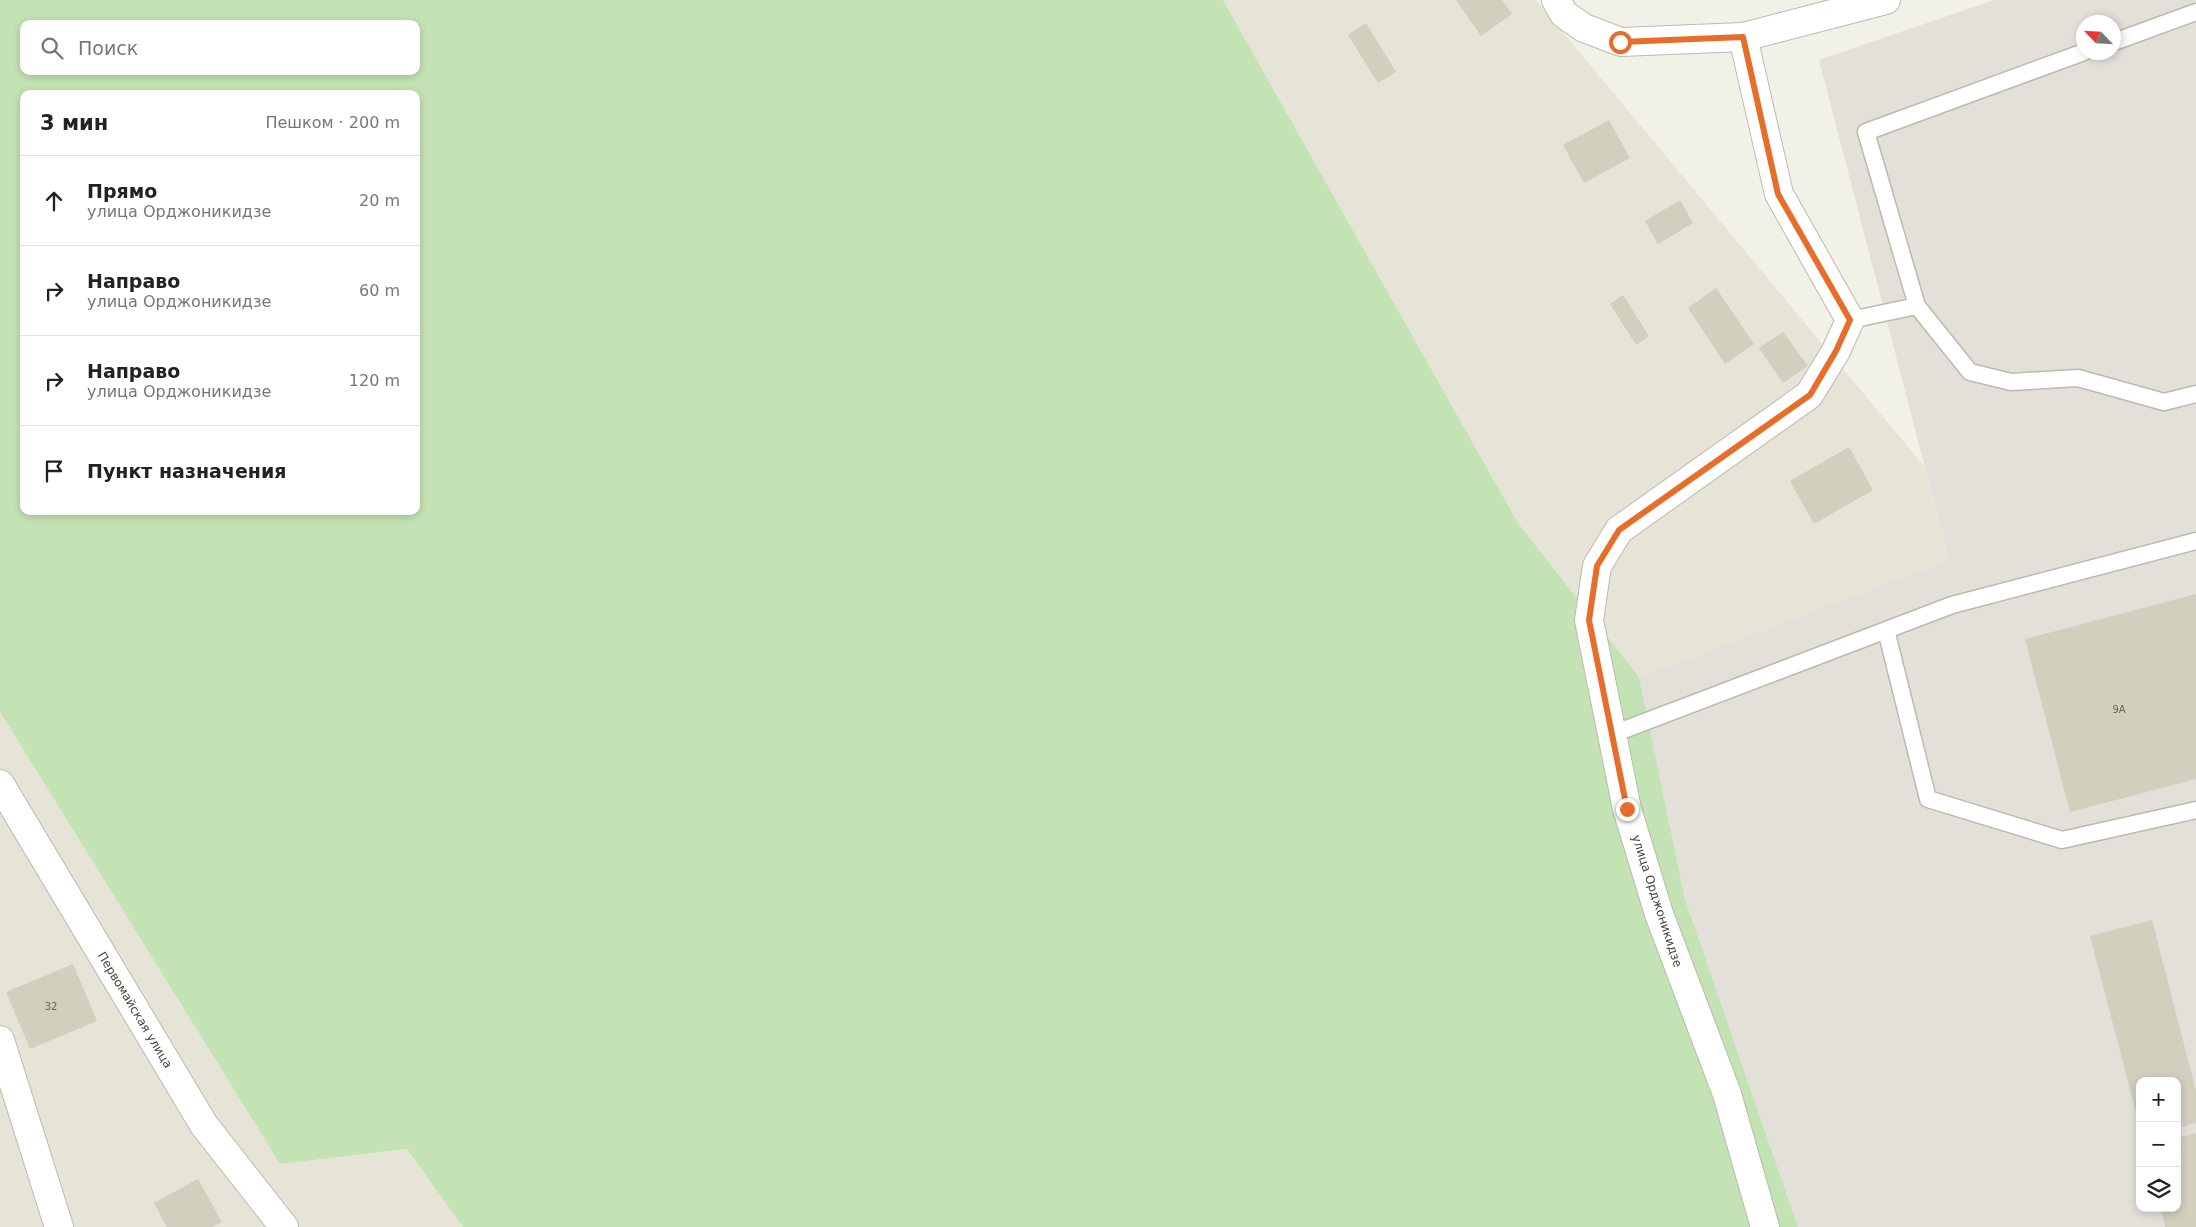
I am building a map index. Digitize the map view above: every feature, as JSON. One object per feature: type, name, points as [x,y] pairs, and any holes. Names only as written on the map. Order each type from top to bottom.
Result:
[{"type":"street","points":[[1556,0],[1564,14],[1584,28],[1620,42],[1743,37],[1886,0]]},
{"type":"street","points":[[1743,37],[1778,194],[1850,320]]},
{"type":"street","name":"улица Орджоникидзе","points":[[1765,1227],[1727,1094],[1659,914],[1627,809],[1589,620],[1597,566],[1619,530],[1810,395],[1836,351],[1850,320]]},
{"type":"street","name":"Первомайская улица","points":[[0,784],[204,1125],[284,1227]]},
{"type":"street","points":[[0,1040],[59,1227]]},
{"type":"lane","points":[[2121,39],[2196,12]]},
{"type":"lane","points":[[2076,55],[1866,132],[1917,306],[1970,372],[2011,382],[2078,378],[2164,402],[2196,394]]},
{"type":"lane","points":[[1850,320],[1917,306]]},
{"type":"lane","points":[[1612,734],[1952,605],[2196,541]]},
{"type":"lane","points":[[1886,630],[1928,799],[2062,840],[2196,810]]},
{"type":"shaded area","points":[[1223,0],[1536,0],[1924,466],[1949,560],[1639,677],[1518,523]]},
{"type":"shaded area","points":[[1994,0],[2196,0],[2196,1227],[1798,1227],[1685,899],[1639,677],[1949,560],[1819,60]]},
{"type":"shaded area","points":[[0,712],[280,1164],[407,1149],[463,1227],[0,1227]]},
{"type":"green space","points":[[0,0],[1223,0],[1518,523],[1639,677],[1685,899],[1798,1227],[463,1227],[407,1149],[280,1164],[0,712]]},
{"type":"building","points":[[1456,0],[1502,0],[1512,14],[1481,36]]},
{"type":"building","points":[[1366,23],[1396,72],[1378,83],[1348,35]]},
{"type":"building","points":[[1609,120],[1630,158],[1584,183],[1563,145]]},
{"type":"building","points":[[1680,200],[1693,223],[1658,244],[1645,221]]},
{"type":"building","points":[[1716,288],[1754,344],[1725,364],[1688,308]]},
{"type":"building","points":[[1623,295],[1649,336],[1636,345],[1610,304]]},
{"type":"building","points":[[1783,332],[1808,366],[1783,383],[1759,348]]},
{"type":"building","points":[[1849,447],[1873,490],[1814,524],[1790,481]]},
{"type":"building","points":[[2196,594],[2196,779],[2070,812],[2025,639]]},
{"type":"building","points":[[2152,920],[2196,1091],[2196,1123],[2181,1127],[2181,1077],[2136,1077],[2136,1112],[2090,936]]},
{"type":"building","points":[[73,964],[97,1021],[30,1049],[6,992]]},
{"type":"building","points":[[2196,1133],[2196,1227],[2165,1227],[2162,1212],[2181,1212],[2181,1137]]},
{"type":"building","points":[[198,1179],[222,1222],[212,1227],[167,1227],[154,1203]]},
{"type":"route","points":[[1620,42],[1743,37],[1778,194],[1850,320],[1836,351],[1810,395],[1619,530],[1597,566],[1589,620],[1627,809]]}]
